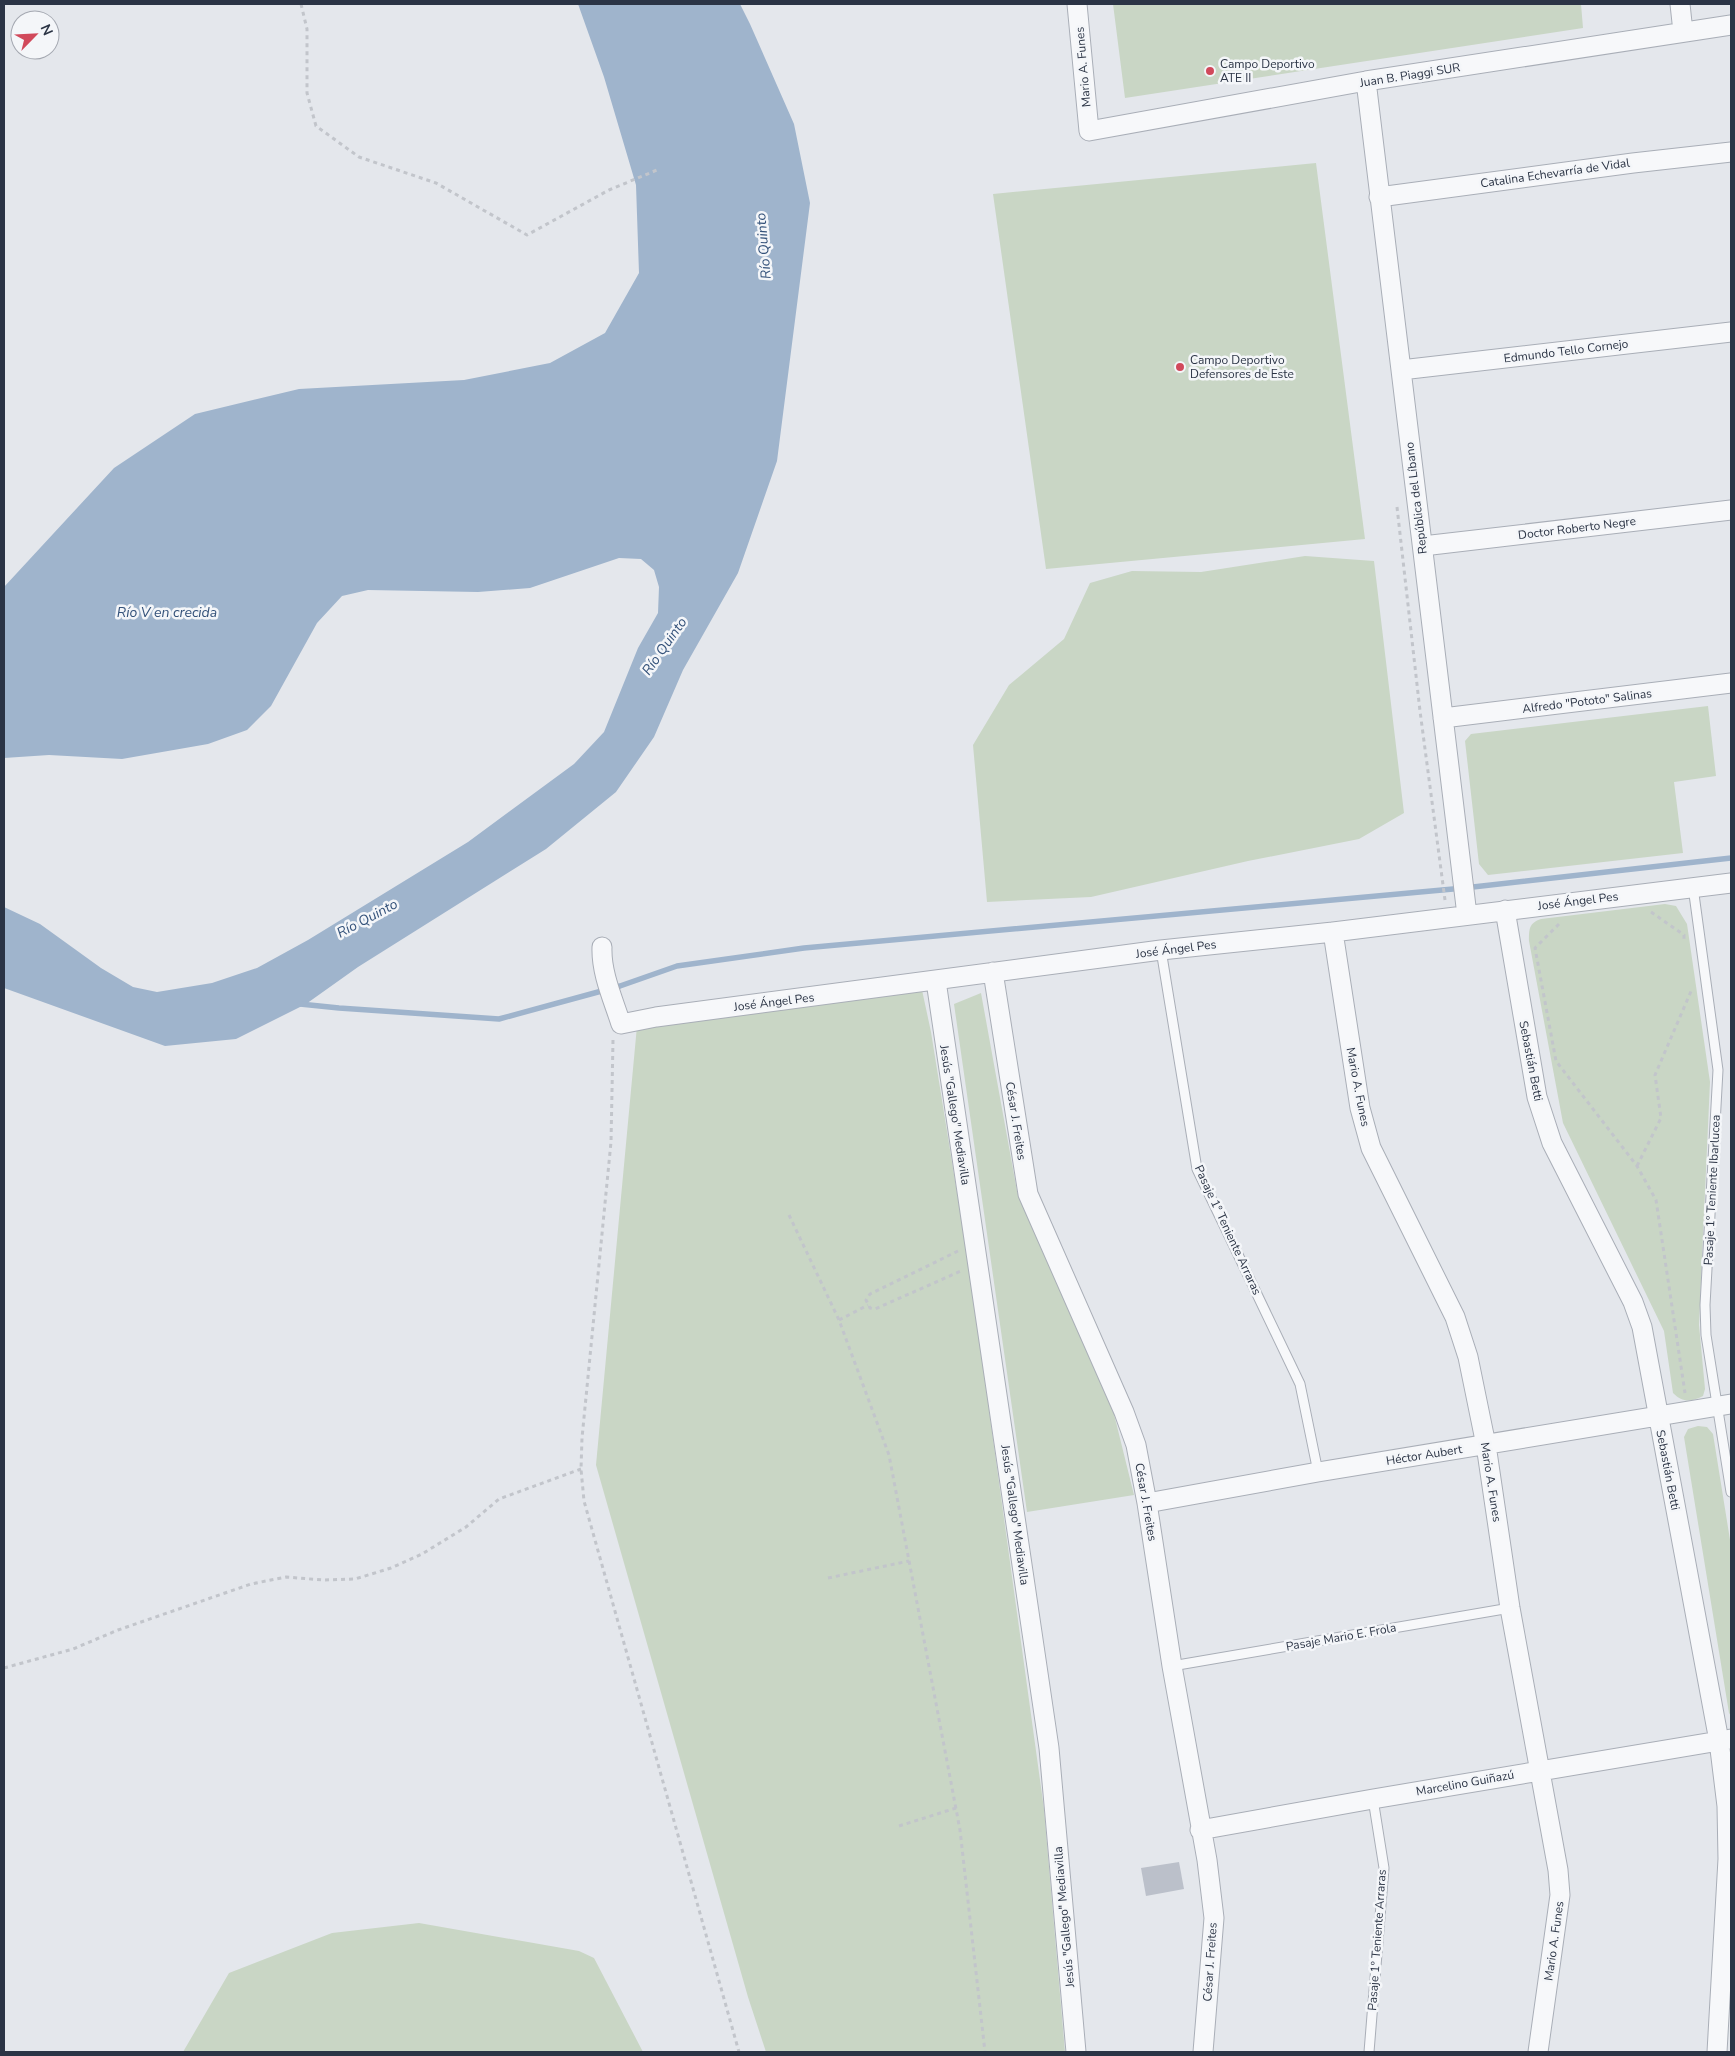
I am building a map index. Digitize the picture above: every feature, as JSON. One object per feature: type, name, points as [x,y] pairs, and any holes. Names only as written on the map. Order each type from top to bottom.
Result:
[{"type":"street","name":"Mario A. Funes","points":[[1077,4],[1089,131]]},
{"type":"street","points":[[1680,4],[1683,32]]},
{"type":"street","name":"Juan B. Piaggi SUR","points":[[1089,131],[1366,81],[1731,25]]},
{"type":"street","name":"República del Líbano","points":[[1366,81],[1467,915]]},
{"type":"street","name":"Catalina Echevarría de Vidal","points":[[1380,197],[1633,163],[1731,152]]},
{"type":"street","name":"Edmundo Tello Cornejo","points":[[1401,370],[1731,332]]},
{"type":"street","name":"Doctor Roberto Negre","points":[[1422,546],[1731,510]]},
{"type":"street","name":"Alfredo \"Pototo\" Salinas","points":[[1443,718],[1731,683]]},
{"type":"street","name":"José Ángel Pes","points":[[619,1018],[656,1017],[1161,950],[1333,932],[1731,883]]},
{"type":"street","name":"Sebastián Betti","points":[[1505,910],[1537,1097],[1552,1144],[1633,1302],[1642,1327],[1658,1416],[1725,1740],[1728,1859],[1717,2052]]},
{"type":"street","name":"Mario A. Funes","points":[[1333,932],[1360,1108],[1371,1148],[1455,1317],[1468,1357],[1486,1445],[1510,1608],[1558,1870],[1560,1896],[1538,2052]]},
{"type":"street","points":[[602,947],[604,972],[619,1018]]},
{"type":"street","name":"César J. Freites","points":[[993,972],[1028,1194],[1124,1412],[1136,1445],[1200,1830],[1207,1860],[1214,1918],[1203,2052]]},
{"type":"street","name":"Jesús \"Gallego\" Mediavilla","points":[[936,981],[1049,1748],[1076,2052]]},
{"type":"street","name":"Héctor Aubert","points":[[1147,1504],[1318,1472],[1724,1405]]},
{"type":"street","name":"Marcelino Guiñazú","points":[[1200,1830],[1540,1770],[1725,1740]]},
{"type":"lane","name":"Pasaje 1º Teniente Ibarlucea","points":[[1693,887],[1718,1070],[1705,1305],[1706,1334],[1724,1405],[1731,1492]]},
{"type":"lane","name":"Pasaje 1º Teniente Arraras","points":[[1161,950],[1198,1170],[1300,1384],[1318,1472]]},
{"type":"lane","name":"Pasaje Mario E. Frola","points":[[1172,1666],[1510,1608]]},
{"type":"lane","name":"Pasaje 1º Teniente Arraras","points":[[1368,2052],[1384,1868],[1373,1799]]},
{"type":"path","points":[[302,4],[307,29],[307,93],[316,126],[359,157],[436,183],[527,235],[609,190],[657,170]]},
{"type":"path","points":[[1649,910],[1684,935],[1685,944]]},
{"type":"path","points":[[1567,923],[1558,924],[1535,948],[1556,1061],[1637,1166],[1656,1200],[1686,1401]]},
{"type":"path","points":[[1637,1166],[1661,1118],[1656,1075],[1692,990],[1691,980]]},
{"type":"path","points":[[619,1018],[613,1040],[611,1142],[580,1468],[584,1501],[739,2052]]},
{"type":"path","points":[[789,1215],[839,1320],[889,1455],[960,1830],[985,2052]]},
{"type":"path","points":[[975,1244],[870,1294],[866,1300],[870,1308],[875,1310],[978,1264]]},
{"type":"path","points":[[839,1320],[868,1305]]},
{"type":"path","points":[[4,1668],[73,1649],[118,1630],[251,1584],[286,1577],[323,1580],[355,1579],[391,1568],[422,1554],[466,1527],[499,1499],[580,1468]]},
{"type":"path","points":[[828,1578],[909,1561]]},
{"type":"path","points":[[899,1826],[956,1808]]},
{"type":"green space","name":"Campo Deportivo ATE II","points":[[1113,4],[1581,4],[1583,28],[1125,98]]},
{"type":"green space","name":"Campo Deportivo Defensores de Este","points":[[1316,163],[1365,539],[1046,569],[993,194]]},
{"type":"green space","points":[[1305,556],[1374,561],[1404,813],[1359,839],[1248,861],[1091,897],[987,902],[973,745],[1009,685],[1064,639],[1090,583],[1132,571],[1201,572]]},
{"type":"green space","points":[[1708,706],[1716,776],[1674,782],[1683,853],[1488,875],[1479,864],[1465,741],[1471,734]]},
{"type":"green space","points":[[1665,904],[1676,906],[1687,924],[1710,1082],[1699,1325],[1705,1389],[1703,1396],[1687,1400],[1680,1399],[1673,1393],[1664,1331],[1563,1123],[1529,941],[1530,927],[1534,922],[1541,919]]},
{"type":"green space","points":[[922,990],[931,1032],[972,1286],[1044,1809],[1065,2052],[766,2052],[748,1997],[596,1465],[637,1026]]},
{"type":"green space","points":[[981,993],[1017,1191],[1114,1414],[1134,1495],[1027,1512],[954,1004]]},
{"type":"green space","points":[[1698,1426],[1707,1427],[1713,1434],[1731,1546],[1731,1716],[1684,1437],[1688,1429]]},
{"type":"green space","points":[[419,1923],[579,1951],[594,1958],[643,2052],[183,2052],[229,1973],[332,1933]]},
{"type":"water","name":"Río V en crecida","points":[[578,4],[740,4],[794,124],[810,203],[777,461],[738,573],[683,670],[654,737],[616,792],[546,849],[358,967],[306,1004],[236,1039],[165,1046],[4,988],[4,907],[40,924],[101,968],[133,987],[157,992],[212,983],[257,968],[308,940],[468,842],[574,764],[604,732],[638,648],[658,613],[659,587],[654,570],[641,559],[619,558],[530,588],[478,592],[368,590],[342,596],[317,623],[271,706],[247,730],[208,744],[122,759],[49,755],[4,758],[4,587],[114,468],[195,414],[299,389],[464,380],[550,363],[605,333],[639,273],[636,185],[604,77]]},
{"type":"building","points":[[1179,1862],[1184,1889],[1146,1896],[1141,1868]]},
{"type":"waterway","points":[[300,1004],[499,1019],[620,986],[677,966],[804,948],[1464,888],[1731,858]]},
{"type":"place","name":"Campo Deportivo ATE II","points":[[1210,71]]},
{"type":"place","name":"Campo Deportivo Defensores de Este","points":[[1180,367]]},
{"type":"water label","name":"Río Quinto","points":[[763,246]]},
{"type":"water label","name":"Río Quinto","points":[[664,646]]},
{"type":"water label","name":"Río Quinto","points":[[367,918]]}]
